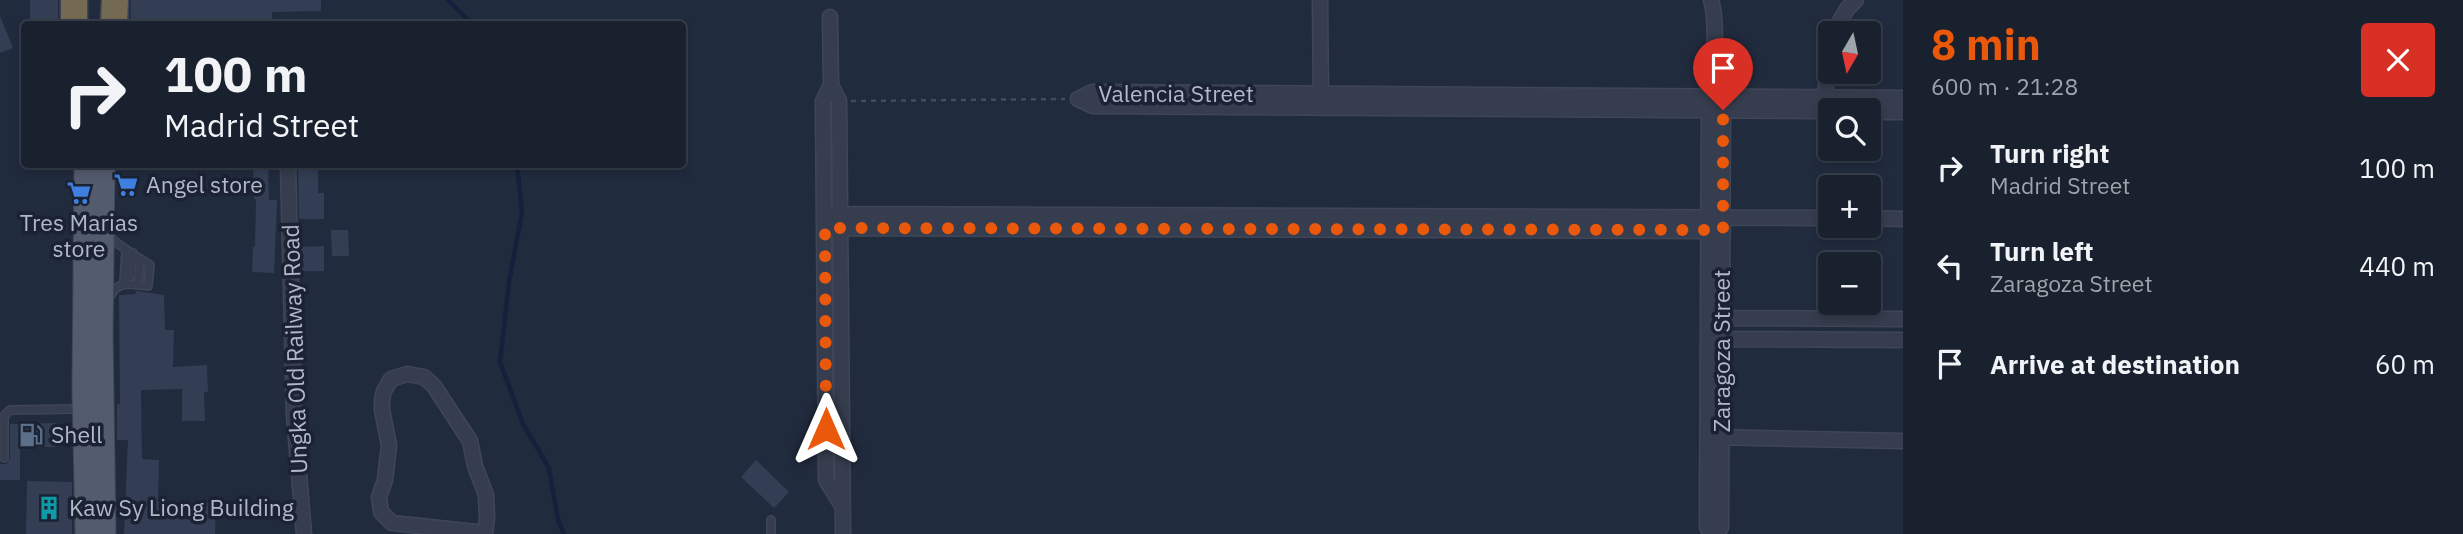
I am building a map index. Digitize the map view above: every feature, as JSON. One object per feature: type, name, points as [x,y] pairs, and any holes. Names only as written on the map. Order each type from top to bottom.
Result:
[{"type":"highway","points":[[74,0],[74,21]]},
{"type":"highway","points":[[114,21],[115,0]]},
{"type":"highway","points":[[76,168],[79,534]]},
{"type":"highway","points":[[114,168],[128,250],[117,289],[112,395],[115,534]]},
{"type":"highway","points":[[77,402],[112,395]]},
{"type":"highway","points":[[77,448],[94,481],[95,534]]},
{"type":"main road","points":[[86,168],[84,390],[87,534]]},
{"type":"main road","points":[[103,168],[101,347],[104,534]]},
{"type":"street","points":[[1320,0],[1321,101]]},
{"type":"street","name":"Zaragoza Street","points":[[1711,0],[1716,37],[1714,437],[1707,527],[1711,534]]},
{"type":"street","points":[[1840,21],[1856,0]]},
{"type":"street","points":[[830,17],[831,85],[839,101],[843,534]]},
{"type":"street","points":[[831,85],[823,101],[826,480],[842,505]]},
{"type":"street","name":"Valencia Street","points":[[1078,99],[1093,92],[1321,101],[1716,100],[1818,106]]},
{"type":"street","name":"Valencia Street","points":[[1881,101],[1903,98]]},
{"type":"street","points":[[1881,112],[1903,112]]},
{"type":"street","name":"Ungka Old Railway Road","points":[[288,168],[294,415],[304,534]]},
{"type":"street","points":[[1881,218],[1903,219]]},
{"type":"street","points":[[825,221],[1716,223],[1818,219]]},
{"type":"street","points":[[1715,318],[1903,319]]},
{"type":"street","points":[[1715,339],[1903,340]]},
{"type":"street","points":[[407,374],[424,377],[434,386],[470,441],[475,466],[486,495],[485,533],[392,523],[381,512],[379,497],[385,480],[389,444],[382,400],[391,379],[407,374]]},
{"type":"street","points":[[1714,437],[1903,441]]},
{"type":"street","name":"Zaragoza Street","points":[[1714,437],[1721,527],[1717,534]]},
{"type":"lane","points":[[117,289],[138,285],[128,250]]},
{"type":"lane","points":[[4,458],[4,416],[7,412],[77,402]]},
{"type":"lane","points":[[771,520],[771,534]]},
{"type":"path","points":[[839,101],[1078,99]]},
{"type":"building","points":[[30,0],[58,0],[58,21],[30,21]]},
{"type":"building","points":[[131,0],[321,0],[321,11],[272,12],[272,21],[130,21]]},
{"type":"building","points":[[0,16],[13,48],[0,53]]},
{"type":"building","points":[[253,168],[268,168],[269,200],[277,200],[274,273],[252,272],[255,247]]},
{"type":"building","points":[[298,168],[318,168],[318,193],[324,193],[324,219],[299,219]]},
{"type":"building","points":[[331,230],[348,230],[349,256],[332,256]]},
{"type":"building","points":[[324,246],[324,271],[300,271],[300,247]]},
{"type":"building","points":[[136,291],[164,295],[165,330],[174,330],[173,367],[207,365],[208,392],[204,392],[205,421],[182,421],[182,389],[141,390],[142,459],[159,460],[158,501],[216,503],[215,534],[124,534],[128,440],[117,440],[117,404],[120,404],[119,295],[135,294]]},
{"type":"building","name":"Shell","points":[[58,423],[59,447],[20,447],[20,480],[0,480],[0,464],[6,464],[10,459],[10,424]]},
{"type":"building","points":[[756,460],[789,492],[774,508],[741,477]]},
{"type":"building","name":"Kaw Sy Liong Building","points":[[27,481],[72,482],[72,534],[26,534]]},
{"type":"waterway","points":[[448,0],[469,21]]},
{"type":"waterway","points":[[517,168],[522,213],[509,282],[500,362],[523,424],[549,468],[558,520],[564,534]]},
{"type":"place","name":"Angel store","points":[[126,185]]},
{"type":"place","name":"Tres Marias store","points":[[79,193]]},
{"type":"place","name":"Shell","points":[[31,435]]},
{"type":"place","name":"Kaw Sy Liong Building","points":[[49,508]]},
{"type":"route","points":[[826,429],[825,228],[1723,230],[1723,110]]}]
